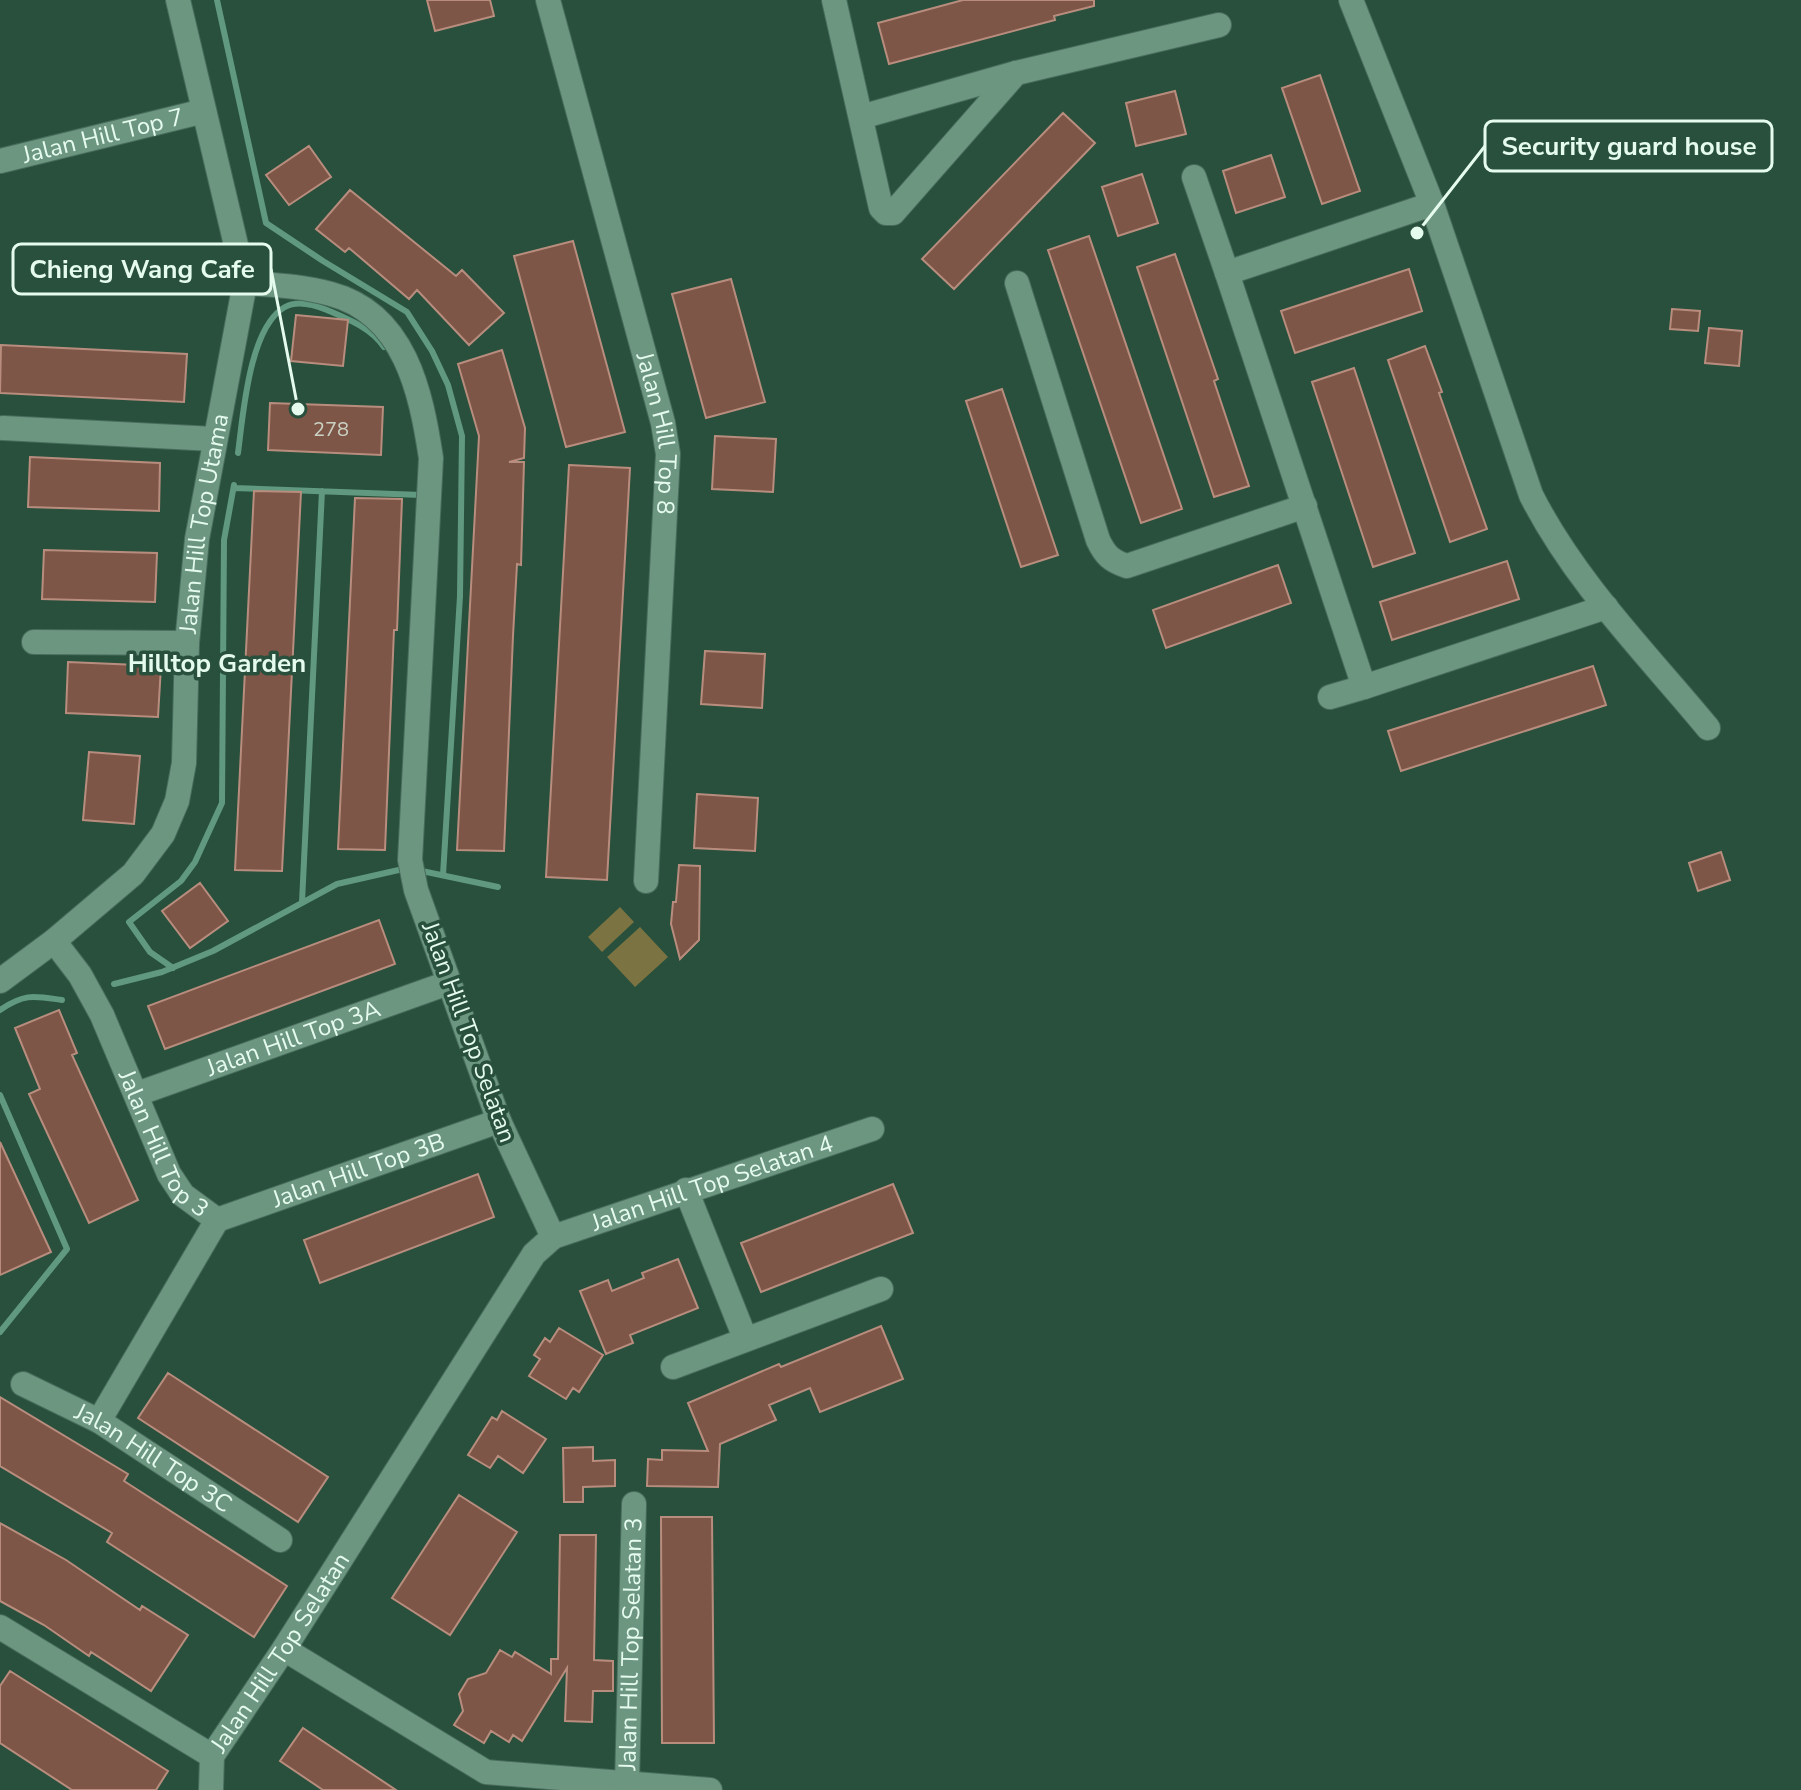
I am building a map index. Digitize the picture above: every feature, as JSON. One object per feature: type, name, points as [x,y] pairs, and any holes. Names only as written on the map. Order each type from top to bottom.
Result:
[{"type":"street","name":"Jalan Hill Top Utama","points":[[0,981],[54,941],[133,874],[163,834],[177,801],[184,763],[187,643],[197,539],[245,283],[178,0]]},
{"type":"street","name":"Jalan Hill Top 8","points":[[548,0],[659,408],[668,454],[646,881]]},
{"type":"street","points":[[834,0],[881,208],[886,213],[893,213],[1016,73]]},
{"type":"street","points":[[1351,0],[1432,204],[1531,495],[1548,528],[1606,607],[1708,728]]},
{"type":"street","points":[[861,117],[1016,73],[1219,25]]},
{"type":"street","name":"Jalan Hill Top 7","points":[[0,161],[204,111]]},
{"type":"street","points":[[1194,177],[1364,687]]},
{"type":"street","points":[[1227,273],[1432,204]]},
{"type":"street","name":"Jalan Hill Top Selatan","points":[[211,1790],[212,1756],[284,1649],[534,1254],[553,1237],[499,1121],[416,890],[410,860],[431,458],[423,406],[403,354],[387,329],[369,312],[334,294],[289,285],[245,283]]},
{"type":"street","points":[[1017,283],[1098,540],[1104,553],[1114,562],[1127,566],[1305,506]]},
{"type":"street","points":[[3,428],[214,439]]},
{"type":"street","points":[[1330,697],[1606,607]]},
{"type":"street","points":[[34,642],[187,643]]},
{"type":"street","name":"Jalan Hill Top 3","points":[[54,941],[80,975],[102,1015],[176,1184],[183,1195],[217,1220],[99,1421]]},
{"type":"street","name":"Jalan Hill Top 3A","points":[[137,1094],[448,983]]},
{"type":"street","name":"Jalan Hill Top 3B","points":[[217,1220],[499,1121]]},
{"type":"street","name":"Jalan Hill Top Selatan 4","points":[[553,1237],[872,1129]]},
{"type":"street","points":[[686,1190],[745,1338]]},
{"type":"street","points":[[673,1367],[881,1289]]},
{"type":"street","name":"Jalan Hill Top 3C","points":[[23,1384],[99,1421],[280,1540]]},
{"type":"street","name":"Jalan Hill Top Selatan 3","points":[[627,1784],[634,1504]]},
{"type":"street","points":[[0,1627],[212,1756]]},
{"type":"street","points":[[284,1649],[486,1772],[710,1790]]},
{"type":"shaded area","points":[[620,907],[634,922],[602,952],[588,937]]},
{"type":"shaded area","points":[[640,927],[668,957],[635,987],[607,957]]},
{"type":"building","points":[[427,0],[490,0],[494,16],[435,31]]},
{"type":"building","points":[[963,0],[1094,0],[1094,6],[1054,16],[1055,20],[889,64],[878,23]]},
{"type":"building","points":[[1320,75],[1360,191],[1322,204],[1282,88]]},
{"type":"building","points":[[1175,91],[1186,134],[1136,146],[1126,103]]},
{"type":"building","points":[[1063,113],[1095,143],[954,289],[922,259]]},
{"type":"building","points":[[309,146],[331,177],[289,205],[266,175]]},
{"type":"building","points":[[1271,155],[1285,197],[1236,213],[1223,171]]},
{"type":"building","points":[[1142,174],[1158,223],[1118,236],[1102,187]]},
{"type":"building","points":[[350,190],[456,276],[462,270],[504,313],[469,345],[417,290],[409,299],[349,248],[345,252],[316,229]]},
{"type":"building","points":[[1089,236],[1182,509],[1141,523],[1048,250]]},
{"type":"building","points":[[573,241],[625,432],[566,447],[514,256]]},
{"type":"building","points":[[1175,254],[1218,379],[1214,381],[1249,486],[1214,497],[1137,267]]},
{"type":"building","points":[[1409,269],[1422,311],[1295,353],[1281,311]]},
{"type":"building","points":[[731,279],[765,402],[706,418],[672,294]]},
{"type":"building","points":[[1672,309],[1700,311],[1698,331],[1670,329]]},
{"type":"building","points":[[296,315],[348,320],[343,366],[291,361]]},
{"type":"building","points":[[1709,328],[1742,331],[1739,366],[1705,363]]},
{"type":"building","points":[[1,345],[187,354],[184,402],[0,393]]},
{"type":"building","points":[[1425,346],[1487,529],[1450,542],[1388,360]]},
{"type":"building","points":[[502,350],[525,428],[524,458],[509,462],[524,462],[504,851],[457,850],[479,436],[458,364]]},
{"type":"building","points":[[1354,368],[1415,553],[1373,567],[1312,382]]},
{"type":"building","points":[[1002,389],[1058,555],[1021,567],[966,401]]},
{"type":"building","points":[[270,403],[383,407],[381,455],[268,450]]},
{"type":"building","points":[[715,436],[776,439],[773,492],[712,489]]},
{"type":"building","points":[[30,457],[160,463],[159,511],[28,507]]},
{"type":"building","points":[[569,465],[630,468],[607,880],[546,877]]},
{"type":"building","points":[[254,491],[301,492],[282,871],[235,870]]},
{"type":"building","points":[[355,498],[402,499],[385,850],[338,849]]},
{"type":"building","points":[[44,550],[157,553],[155,602],[42,599]]},
{"type":"building","points":[[1507,561],[1519,599],[1392,640],[1380,602]]},
{"type":"building","points":[[1278,565],[1291,603],[1166,648],[1153,610]]},
{"type":"building","points":[[705,651],[765,654],[762,708],[701,704]]},
{"type":"building","points":[[68,662],[161,666],[158,717],[66,713]]},
{"type":"building","points":[[1593,666],[1606,705],[1401,771],[1388,731]]},
{"type":"building","points":[[89,752],[140,756],[134,824],[83,820]]},
{"type":"building","points":[[697,794],[758,798],[755,851],[694,848]]},
{"type":"building","points":[[1721,852],[1730,880],[1698,891],[1689,863]]},
{"type":"building","points":[[679,865],[700,866],[699,940],[680,959],[671,924]]},
{"type":"building","points":[[200,883],[228,921],[190,948],[162,911]]},
{"type":"building","points":[[379,920],[395,964],[165,1049],[148,1006]]},
{"type":"building","points":[[59,1010],[77,1053],[72,1055],[138,1200],[89,1223],[29,1094],[40,1089],[15,1028]]},
{"type":"building","points":[[0,1142],[51,1252],[0,1275]]},
{"type":"building","points":[[478,1174],[494,1217],[320,1283],[304,1240]]},
{"type":"building","points":[[893,1184],[913,1233],[761,1292],[741,1243]]},
{"type":"building","points":[[678,1259],[698,1308],[630,1335],[633,1343],[606,1354],[580,1291],[608,1280],[612,1291],[644,1278],[642,1273]]},
{"type":"building","points":[[881,1326],[903,1379],[820,1412],[810,1388],[769,1405],[776,1420],[720,1444],[718,1487],[647,1486],[648,1459],[662,1460],[662,1450],[708,1451],[688,1403],[779,1364],[781,1367]]},
{"type":"building","points":[[559,1328],[603,1355],[579,1392],[573,1388],[566,1399],[529,1376],[540,1359],[534,1355],[545,1338],[550,1342]]},
{"type":"building","points":[[168,1373],[328,1477],[298,1522],[138,1418]]},
{"type":"building","points":[[0,1397],[128,1474],[124,1481],[287,1586],[254,1637],[107,1542],[112,1533],[0,1466]]},
{"type":"building","points":[[502,1411],[546,1439],[523,1473],[498,1456],[490,1468],[468,1455],[492,1417],[497,1420]]},
{"type":"building","points":[[593,1447],[593,1461],[615,1460],[615,1486],[583,1487],[583,1502],[564,1502],[563,1448]]},
{"type":"building","points":[[459,1495],[517,1532],[450,1635],[392,1598]]},
{"type":"building","points":[[661,1517],[712,1517],[714,1743],[662,1743]]},
{"type":"building","points":[[0,1523],[66,1560],[140,1610],[142,1606],[188,1635],[151,1691],[91,1652],[89,1656],[44,1625],[0,1601]]},
{"type":"building","points":[[560,1535],[596,1535],[594,1660],[613,1661],[613,1691],[593,1691],[592,1722],[565,1721],[567,1668],[522,1741],[513,1735],[509,1742],[491,1731],[484,1743],[454,1725],[463,1711],[459,1694],[468,1679],[486,1673],[500,1650],[512,1657],[515,1652],[551,1674],[551,1659],[558,1659]]},
{"type":"building","points":[[10,1671],[168,1771],[156,1790],[72,1790],[0,1743],[0,1686]]},
{"type":"building","points":[[303,1728],[396,1790],[323,1790],[280,1761]]},
{"type":"waterway","points":[[217,0],[266,223],[407,312],[432,351],[448,385],[462,436],[460,596],[443,875]]},
{"type":"waterway","points":[[238,453],[256,352],[273,317],[285,307],[300,304],[327,310],[366,329],[384,347]]},
{"type":"waterway","points":[[173,968],[150,952],[129,922],[181,881],[195,862],[222,803],[224,540],[234,485]]},
{"type":"waterway","points":[[234,488],[421,495],[421,498]]},
{"type":"waterway","points":[[302,902],[322,491]]},
{"type":"waterway","points":[[114,984],[162,972],[213,951],[337,884],[403,869],[403,865]]},
{"type":"waterway","points":[[417,870],[498,887]]},
{"type":"waterway","points":[[0,1010],[30,997],[62,1000]]},
{"type":"waterway","points":[[0,1095],[67,1249],[0,1332]]},
{"type":"place","name":"Security guard house","points":[[1417,233]]},
{"type":"place","name":"Chieng Wang Cafe","points":[[298,409]]},
{"type":"district","name":"Hilltop Garden","points":[[217,663]]}]
